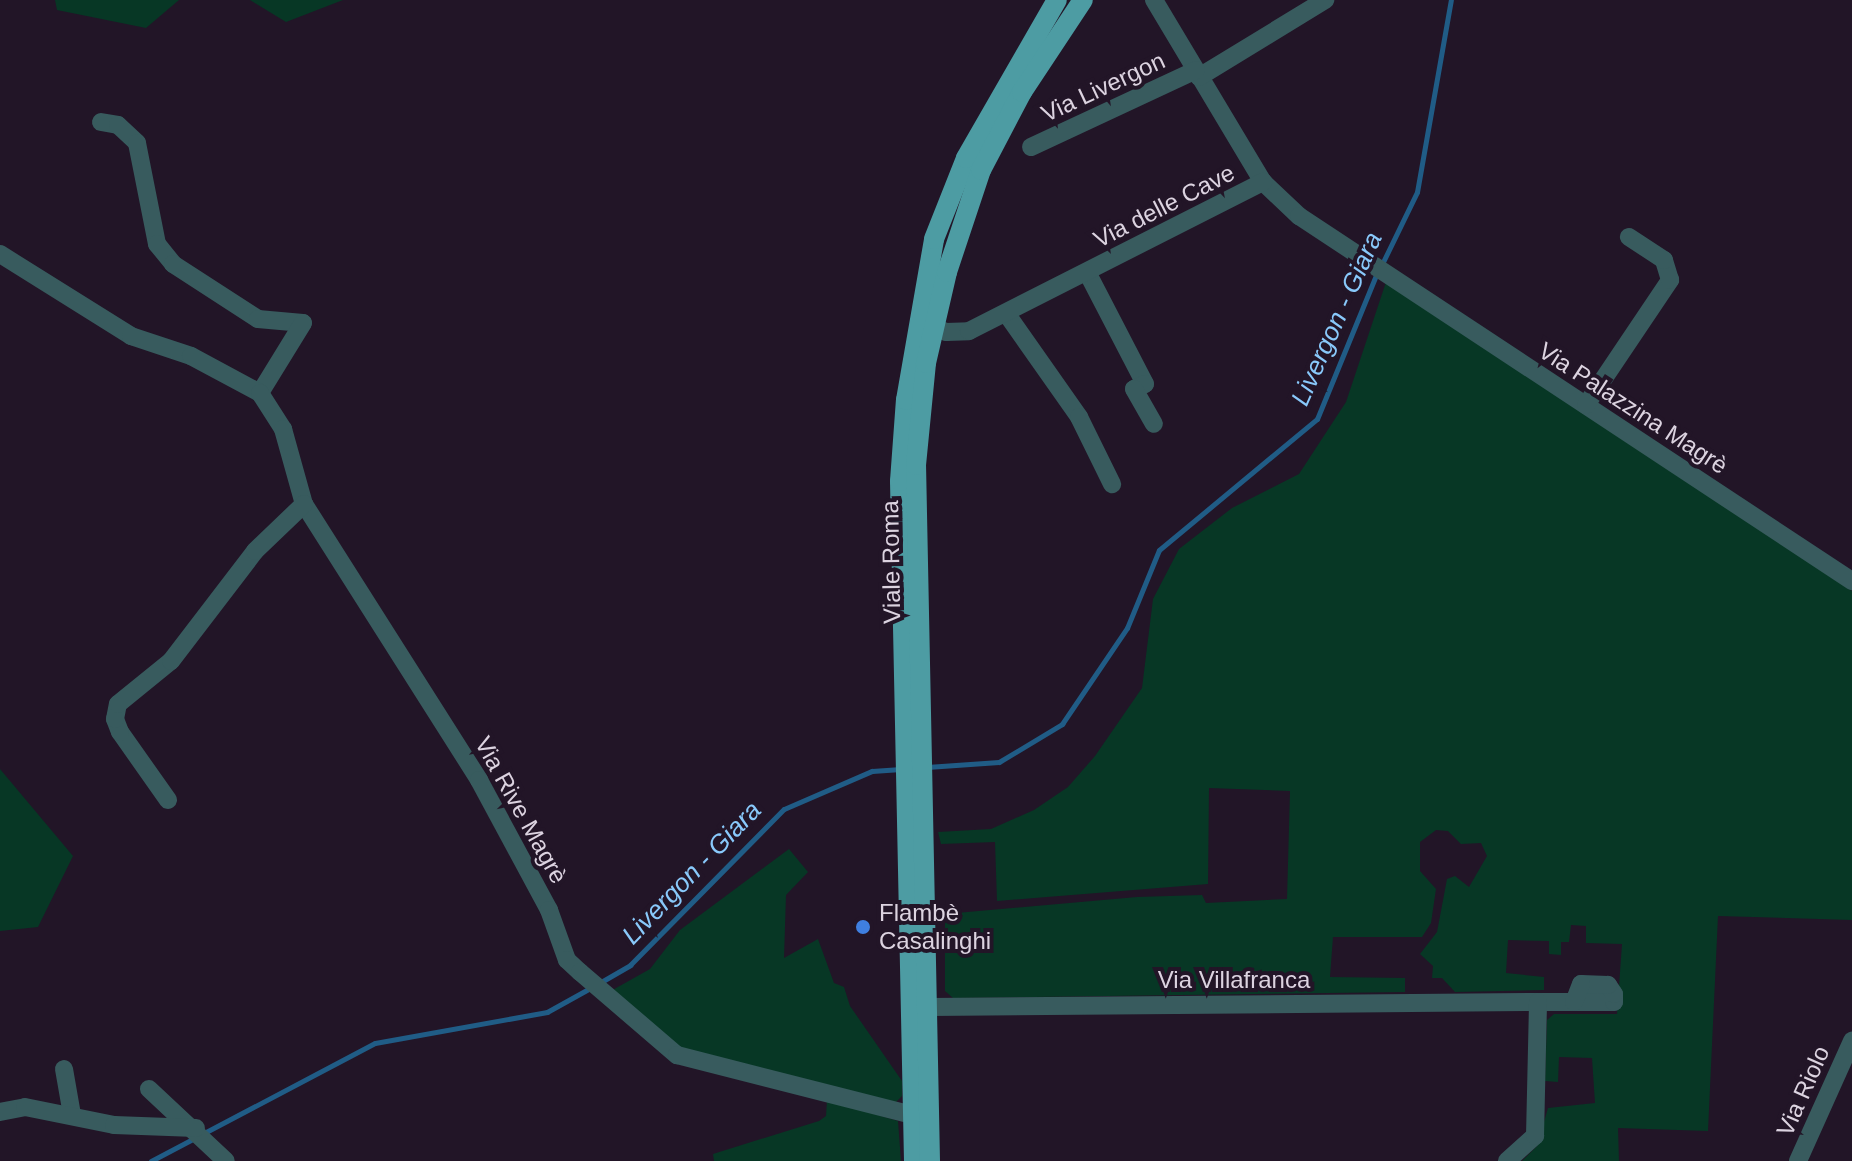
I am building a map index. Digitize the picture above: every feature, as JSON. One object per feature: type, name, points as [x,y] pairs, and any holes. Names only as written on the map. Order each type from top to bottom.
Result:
[{"type":"main road","name":"Viale Roma","points":[[914,1161],[921,1115],[920,1007],[910,643],[900,481],[906,400],[934,239],[966,158],[1057,0]]},
{"type":"main road","name":"Viale Roma","points":[[910,643],[916,465],[934,327],[981,170],[1022,92],[1083,0]]},
{"type":"main road","name":"Viale Roma","points":[[921,1115],[930,1161]]},
{"type":"street","name":"Via Palazzina Magrè","points":[[1154,0],[1263,182],[1299,216],[1852,581]]},
{"type":"street","name":"Via Livergon","points":[[1031,147],[1198,74],[1325,0]]},
{"type":"street","points":[[101,122],[118,125],[137,143],[157,244],[173,264],[258,319],[303,323],[260,393]]},
{"type":"street","name":"Via delle Cave","points":[[934,327],[962,332],[1006,313],[1263,182]]},
{"type":"street","points":[[1586,405],[1670,280],[1664,260],[1629,237]]},
{"type":"street","name":"Via Rive Magrè","points":[[0,254],[131,336],[191,356],[260,393],[283,429],[304,504],[479,780],[530,871],[567,960],[677,1055],[702,1065],[921,1115]]},
{"type":"street","name":"Via delle Cave","points":[[1087,272],[1145,384],[1134,389],[1154,424]]},
{"type":"street","points":[[1006,313],[1079,417],[1112,484]]},
{"type":"street","points":[[168,800],[120,732],[115,719],[118,704],[171,661],[255,551],[304,504]]},
{"type":"street","points":[[1507,1161],[1535,1136],[1538,1002]]},
{"type":"street","name":"Via Villafranca","points":[[920,1007],[1574,1002]]},
{"type":"street","name":"Via Riolo","points":[[1798,1161],[1852,1041]]},
{"type":"street","points":[[64,1069],[72,1115]]},
{"type":"street","points":[[149,1089],[196,1128],[225,1159]]},
{"type":"street","points":[[0,1112],[25,1107],[114,1125],[196,1128]]},
{"type":"green space","points":[[55,0],[179,0],[146,28],[57,10]]},
{"type":"green space","points":[[250,0],[343,0],[286,22]]},
{"type":"green space","points":[[1386,282],[1852,591],[1852,920],[1718,916],[1708,1131],[1618,1128],[1619,1161],[1522,1161],[1537,1146],[1548,1108],[1595,1103],[1592,1058],[1559,1057],[1558,1082],[1545,1081],[1547,1020],[1554,1014],[1617,1014],[1622,944],[1586,943],[1586,926],[1571,925],[1569,942],[1561,942],[1561,955],[1549,954],[1549,941],[1508,940],[1506,973],[1544,977],[1544,990],[1455,992],[1442,978],[1432,978],[1433,966],[1420,954],[1437,932],[1447,879],[1455,876],[1469,887],[1487,856],[1481,843],[1461,844],[1448,831],[1436,830],[1420,842],[1420,871],[1436,889],[1431,923],[1422,937],[1333,937],[1330,977],[1405,978],[1405,992],[953,998],[945,991],[945,914],[1137,897],[1202,895],[1206,903],[1287,899],[1290,791],[1209,788],[1208,884],[997,901],[995,842],[941,844],[938,832],[991,829],[1034,810],[1068,787],[1095,756],[1142,688],[1153,599],[1179,549],[1232,508],[1299,474],[1346,402]]},
{"type":"green space","points":[[0,769],[73,856],[38,927],[0,931]]},
{"type":"green space","points":[[789,849],[808,872],[786,895],[784,958],[818,939],[834,983],[844,987],[850,1006],[902,1081],[902,1096],[895,1103],[686,1053],[609,992],[650,969],[680,930]]},
{"type":"green space","points":[[827,1100],[898,1121],[901,1161],[714,1161],[713,1154],[819,1121],[826,1116]]},
{"type":"waterway","name":"Livergon - Giara","points":[[1382,264],[1417,192],[1451,0]]},
{"type":"waterway","name":"Livergon - Giara","points":[[927,767],[999,762],[1062,724],[1127,628],[1159,550],[1317,419],[1377,273]]},
{"type":"waterway","name":"Livergon - Giara","points":[[601,982],[630,965],[784,809],[872,771],[901,769]]},
{"type":"waterway","name":"Livergon - Giara","points":[[151,1161],[375,1043],[547,1012],[592,987]]},
{"type":"place","name":"Flambè Casalinghi","points":[[863,927]]}]
